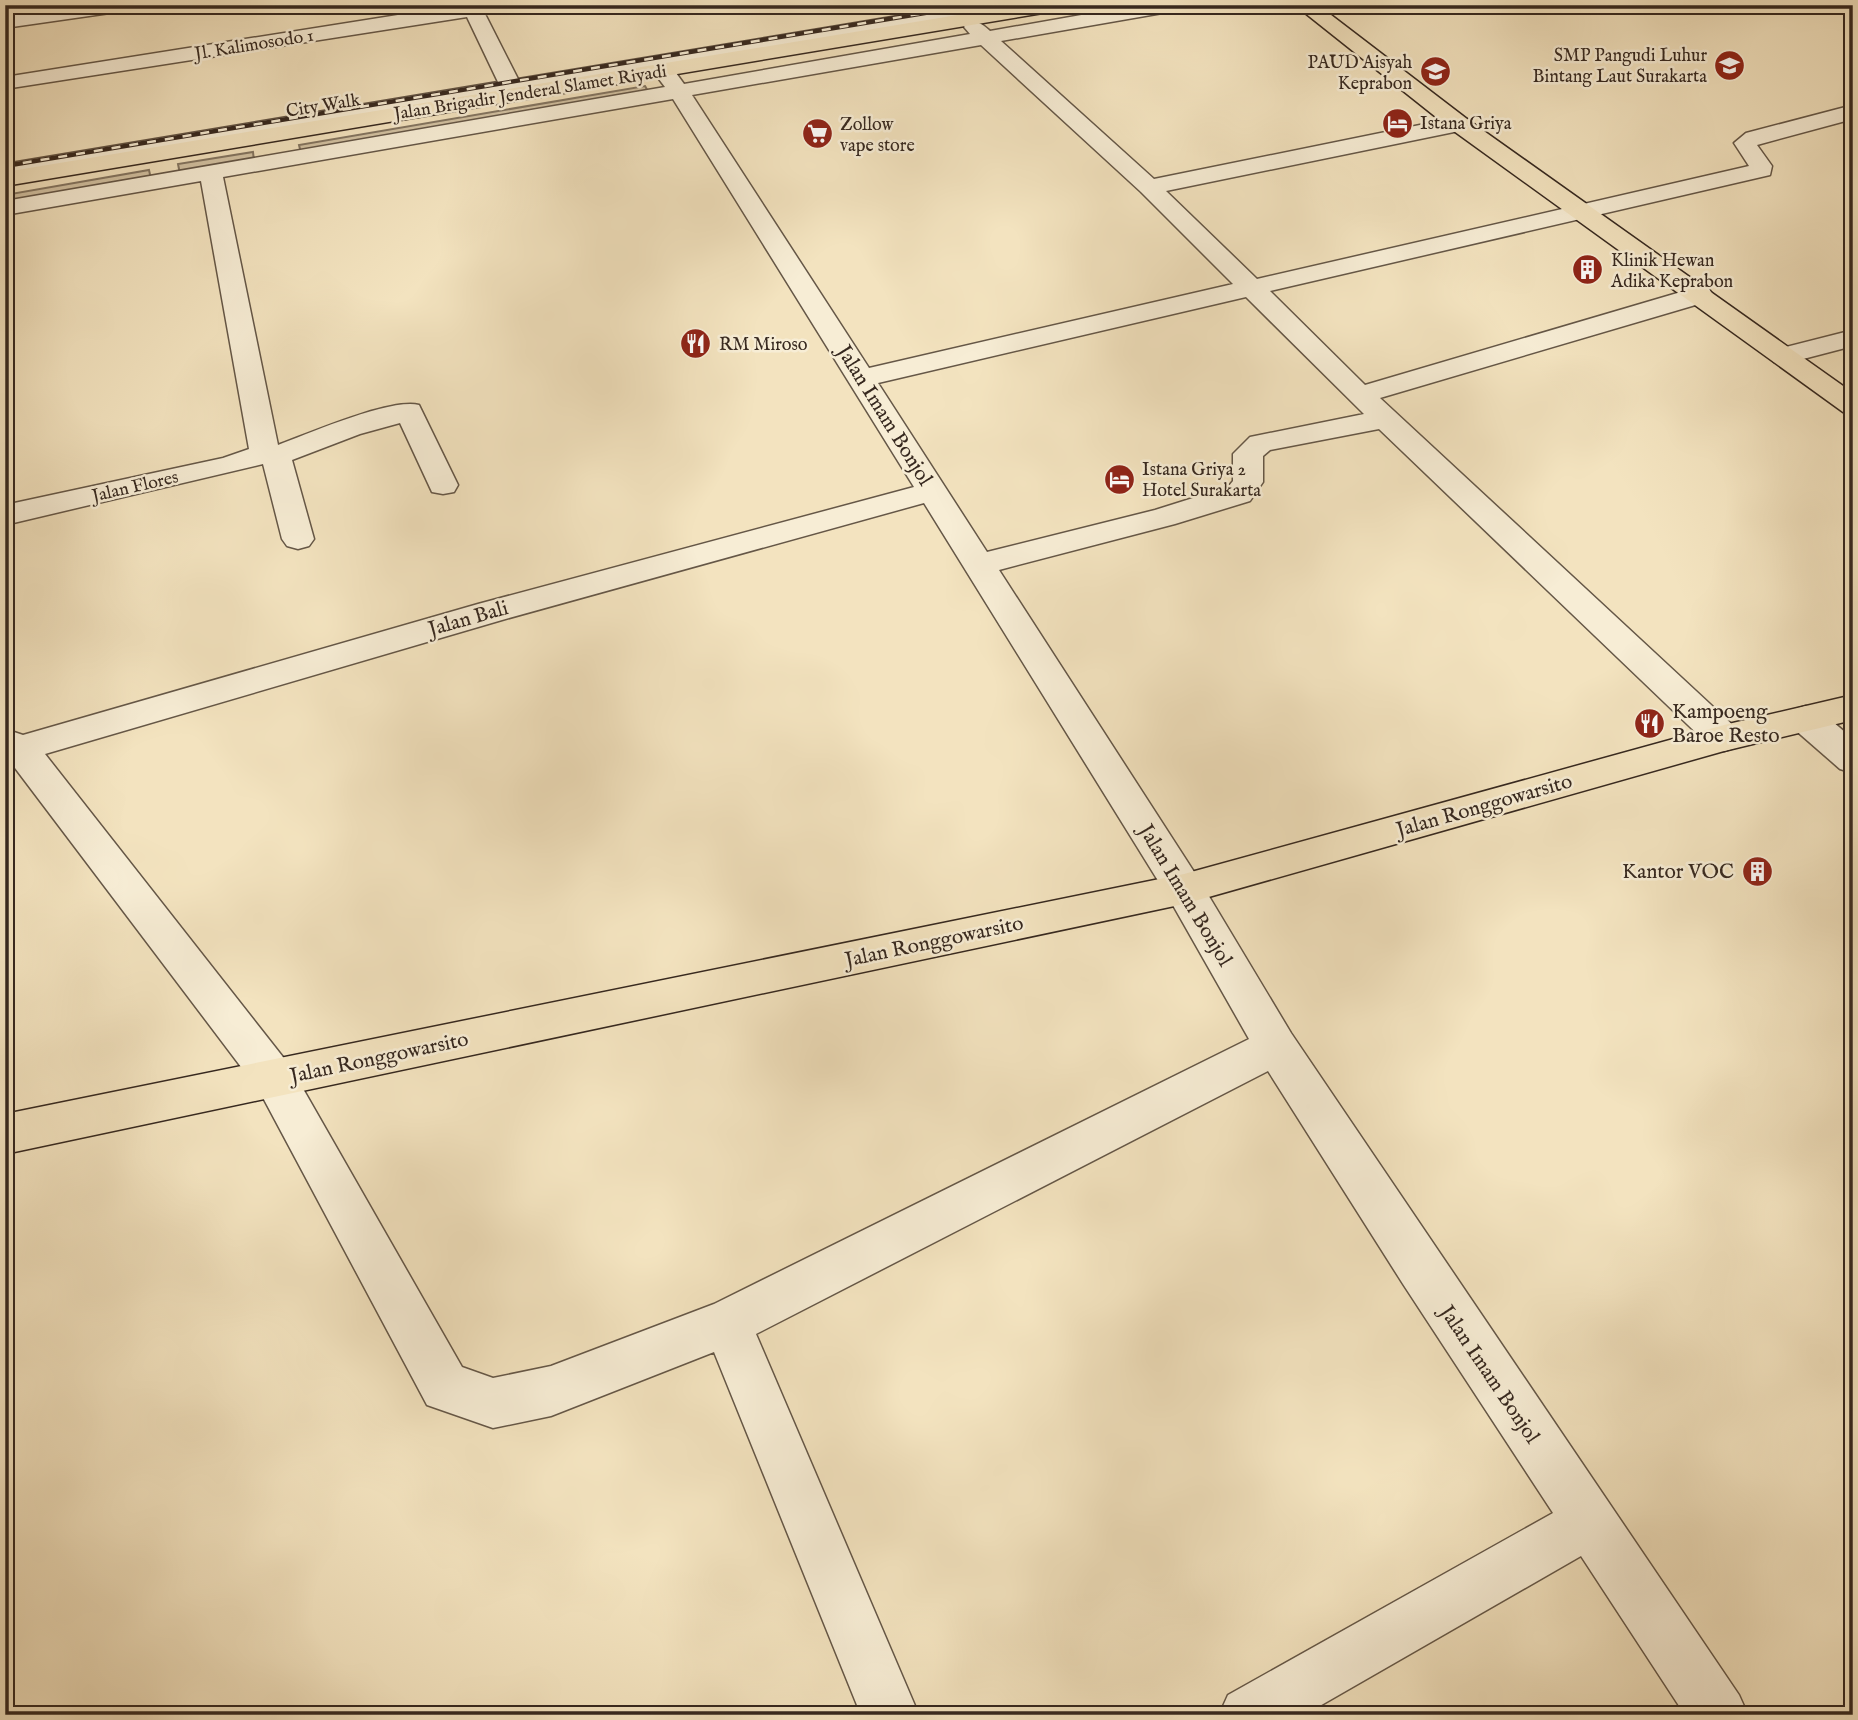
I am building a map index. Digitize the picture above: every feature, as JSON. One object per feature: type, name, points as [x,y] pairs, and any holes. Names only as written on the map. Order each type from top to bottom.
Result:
[{"type":"main road","name":"Jalan Brigadir Jenderal Slamet Riyadi","points":[[5,179],[510,85],[671,80],[888,18],[967,19],[1055,5]]},
{"type":"main road","points":[[1305,5],[1460,124],[1853,406]]},
{"type":"main road","name":"Jalan Ronggowarsito","points":[[5,1134],[1184,888],[1724,738],[1853,707]]},
{"type":"street","points":[[5,22],[124,5]]},
{"type":"street","name":"Jl. Kalimosodo 1","points":[[5,83],[472,7],[503,5]]},
{"type":"street","points":[[888,18],[931,5]]},
{"type":"street","points":[[5,171],[888,18],[1001,5]]},
{"type":"street","points":[[5,208],[211,174],[671,80],[986,38],[1174,5]]},
{"type":"street","points":[[472,7],[510,85]]},
{"type":"street","points":[[967,19],[1149,187],[1385,419],[1724,738]]},
{"type":"street","name":"Jalan Imam Bonjol","points":[[671,80],[1184,888],[1276,1046],[1420,1268],[1719,1715]]},
{"type":"street","name":"City Walk","points":[[5,156],[510,85]]},
{"type":"street","points":[[862,378],[1762,170],[1761,164],[1748,152],[1745,143],[1754,138],[1853,112]]},
{"type":"street","points":[[1149,187],[1460,124]]},
{"type":"street","points":[[211,174],[270,455],[298,539]]},
{"type":"street","points":[[1360,395],[1700,295]]},
{"type":"street","points":[[1784,356],[1853,338]]},
{"type":"street","name":"Jalan Flores","points":[[5,515],[270,455],[409,411],[443,485]]},
{"type":"street","points":[[980,564],[1164,517],[1238,494],[1248,482],[1248,454],[1260,443],[1385,419]]},
{"type":"street","name":"Jalan Bali","points":[[10,748],[490,612],[933,491]]},
{"type":"street","points":[[1807,719],[1853,760]]},
{"type":"street","points":[[10,748],[275,1079],[445,1387],[494,1403],[551,1391],[727,1323],[1276,1046]]},
{"type":"street","points":[[727,1323],[890,1715]]},
{"type":"street","points":[[1248,1715],[1589,1522]]},
{"type":"shaded area","points":[[645,86],[649,93],[301,153],[299,145]]},
{"type":"shaded area","points":[[253,152],[254,161],[180,174],[178,164]]},
{"type":"shaded area","points":[[149,170],[151,179],[5,203],[5,195]]},
{"type":"railway","points":[[5,166],[973,5]]},
{"type":"place","name":"SMP Pangudi Luhur Bintang Laut Surakarta","points":[[1730,65]]},
{"type":"place","name":"PAUD Aisyah Keprabon","points":[[1435,72]]},
{"type":"place","name":"Istana Griya","points":[[1397,123]]},
{"type":"place","name":"Zollow vape store","points":[[817,134]]},
{"type":"place","name":"Klinik Hewan Adika Keprabon","points":[[1588,270]]},
{"type":"place","name":"RM Miroso","points":[[696,344]]},
{"type":"place","name":"Istana Griya 2 Hotel Surakarta","points":[[1119,479]]},
{"type":"place","name":"Kampoeng Baroe Resto","points":[[1649,723]]},
{"type":"place","name":"Kantor VOC","points":[[1757,871]]}]
